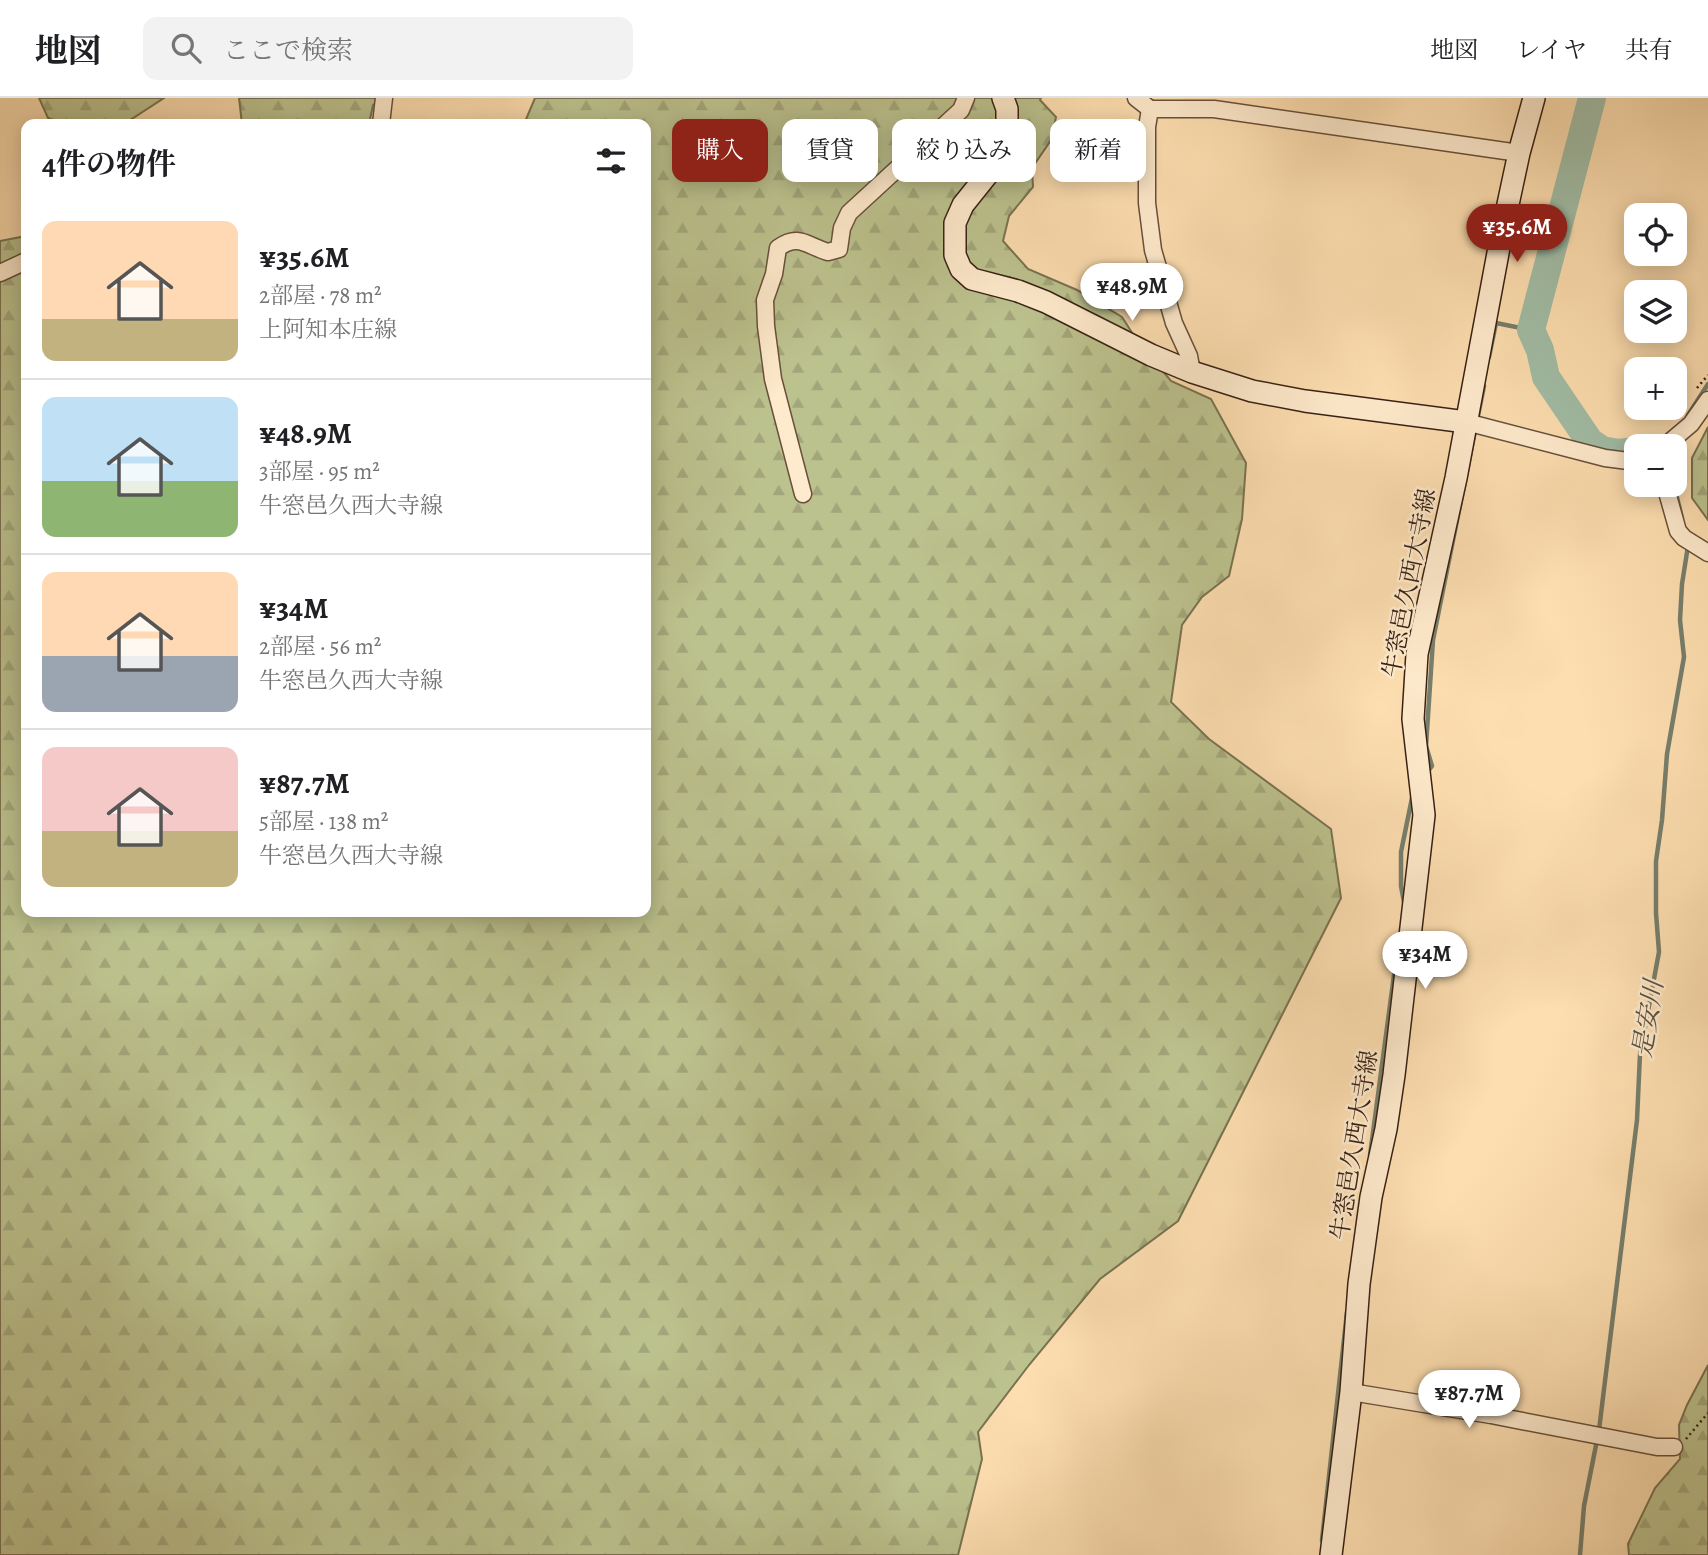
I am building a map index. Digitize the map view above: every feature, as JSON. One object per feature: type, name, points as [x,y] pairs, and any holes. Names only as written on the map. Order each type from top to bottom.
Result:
[{"type":"main road","points":[[1003,98],[1007,109],[1003,155],[963,205],[956,223],[955,255],[961,269],[972,279],[1018,291],[1046,302],[1139,350],[1192,372],[1252,391],[1305,401],[1466,422]]},
{"type":"main road","name":"牛窓邑久西大寺線","points":[[1331,1555],[1351,1392],[1359,1284],[1371,1197],[1386,1129],[1394,1075],[1424,816],[1413,719],[1417,654],[1466,422],[1518,153],[1534,98]]},
{"type":"street","points":[[382,119],[384,98]]},
{"type":"street","points":[[803,495],[773,379],[766,326],[765,300],[774,274],[778,248],[788,241],[804,241],[828,252],[839,249],[842,228],[849,213],[961,110],[966,98]]},
{"type":"street","points":[[1136,98],[1150,109]]},
{"type":"street","points":[[1150,109],[1174,103],[1518,153]]},
{"type":"street","points":[[1150,109],[1147,127],[1147,204],[1153,250],[1174,323],[1189,356],[1192,372]]},
{"type":"street","points":[[0,273],[21,263]]},
{"type":"street","points":[[1678,434],[1708,400]]},
{"type":"street","points":[[1466,422],[1593,456],[1624,461]]},
{"type":"street","points":[[1668,497],[1678,531],[1695,545]]},
{"type":"street","points":[[1351,1392],[1597,1434],[1657,1447],[1674,1447]]},
{"type":"path","points":[[1674,1447],[1689,1437],[1708,1413]]},
{"type":"green space","points":[[39,98],[164,98],[132,119],[48,118]]},
{"type":"green space","points":[[239,98],[383,98],[373,105],[370,119],[241,119]]},
{"type":"green space","points":[[535,98],[1041,98],[1056,117],[1050,119],[1050,141],[1036,162],[1036,119],[892,119],[892,182],[1033,182],[1033,187],[1009,216],[1003,241],[1028,269],[1077,290],[1122,317],[1138,342],[1171,381],[1211,399],[1246,463],[1242,519],[1229,576],[1202,597],[1182,625],[1171,702],[1209,739],[1331,829],[1341,898],[1178,1221],[1100,1279],[978,1432],[982,1459],[958,1555],[0,1555],[0,241],[21,237],[21,917],[651,917],[651,119],[526,119]]},
{"type":"green space","points":[[1708,427],[1708,520],[1692,498],[1692,458]]},
{"type":"green space","points":[[1708,1365],[1708,1555],[1629,1555],[1628,1544],[1655,1488],[1680,1459],[1679,1425]]},
{"type":"waterway","name":"是安川","points":[[1592,98],[1531,330],[1540,350],[1546,377],[1590,442],[1602,450],[1624,452]]},
{"type":"waterway","points":[[1489,357],[1496,323],[1531,330]]},
{"type":"waterway","name":"是安川","points":[[1688,415],[1708,384]]},
{"type":"waterway","points":[[1429,770],[1432,766],[1426,746],[1433,640],[1484,386]]},
{"type":"waterway","name":"是安川","points":[[1677,497],[1682,518]]},
{"type":"waterway","name":"是安川","points":[[1580,1555],[1584,1506],[1599,1430],[1637,1120],[1640,1054],[1659,952],[1656,861],[1667,754],[1684,657],[1680,620],[1688,546]]},
{"type":"waterway","points":[[1404,902],[1401,852],[1413,793]]},
{"type":"waterway","points":[[1370,1155],[1398,945]]},
{"type":"waterway","points":[[1322,1540],[1347,1312]]}]
